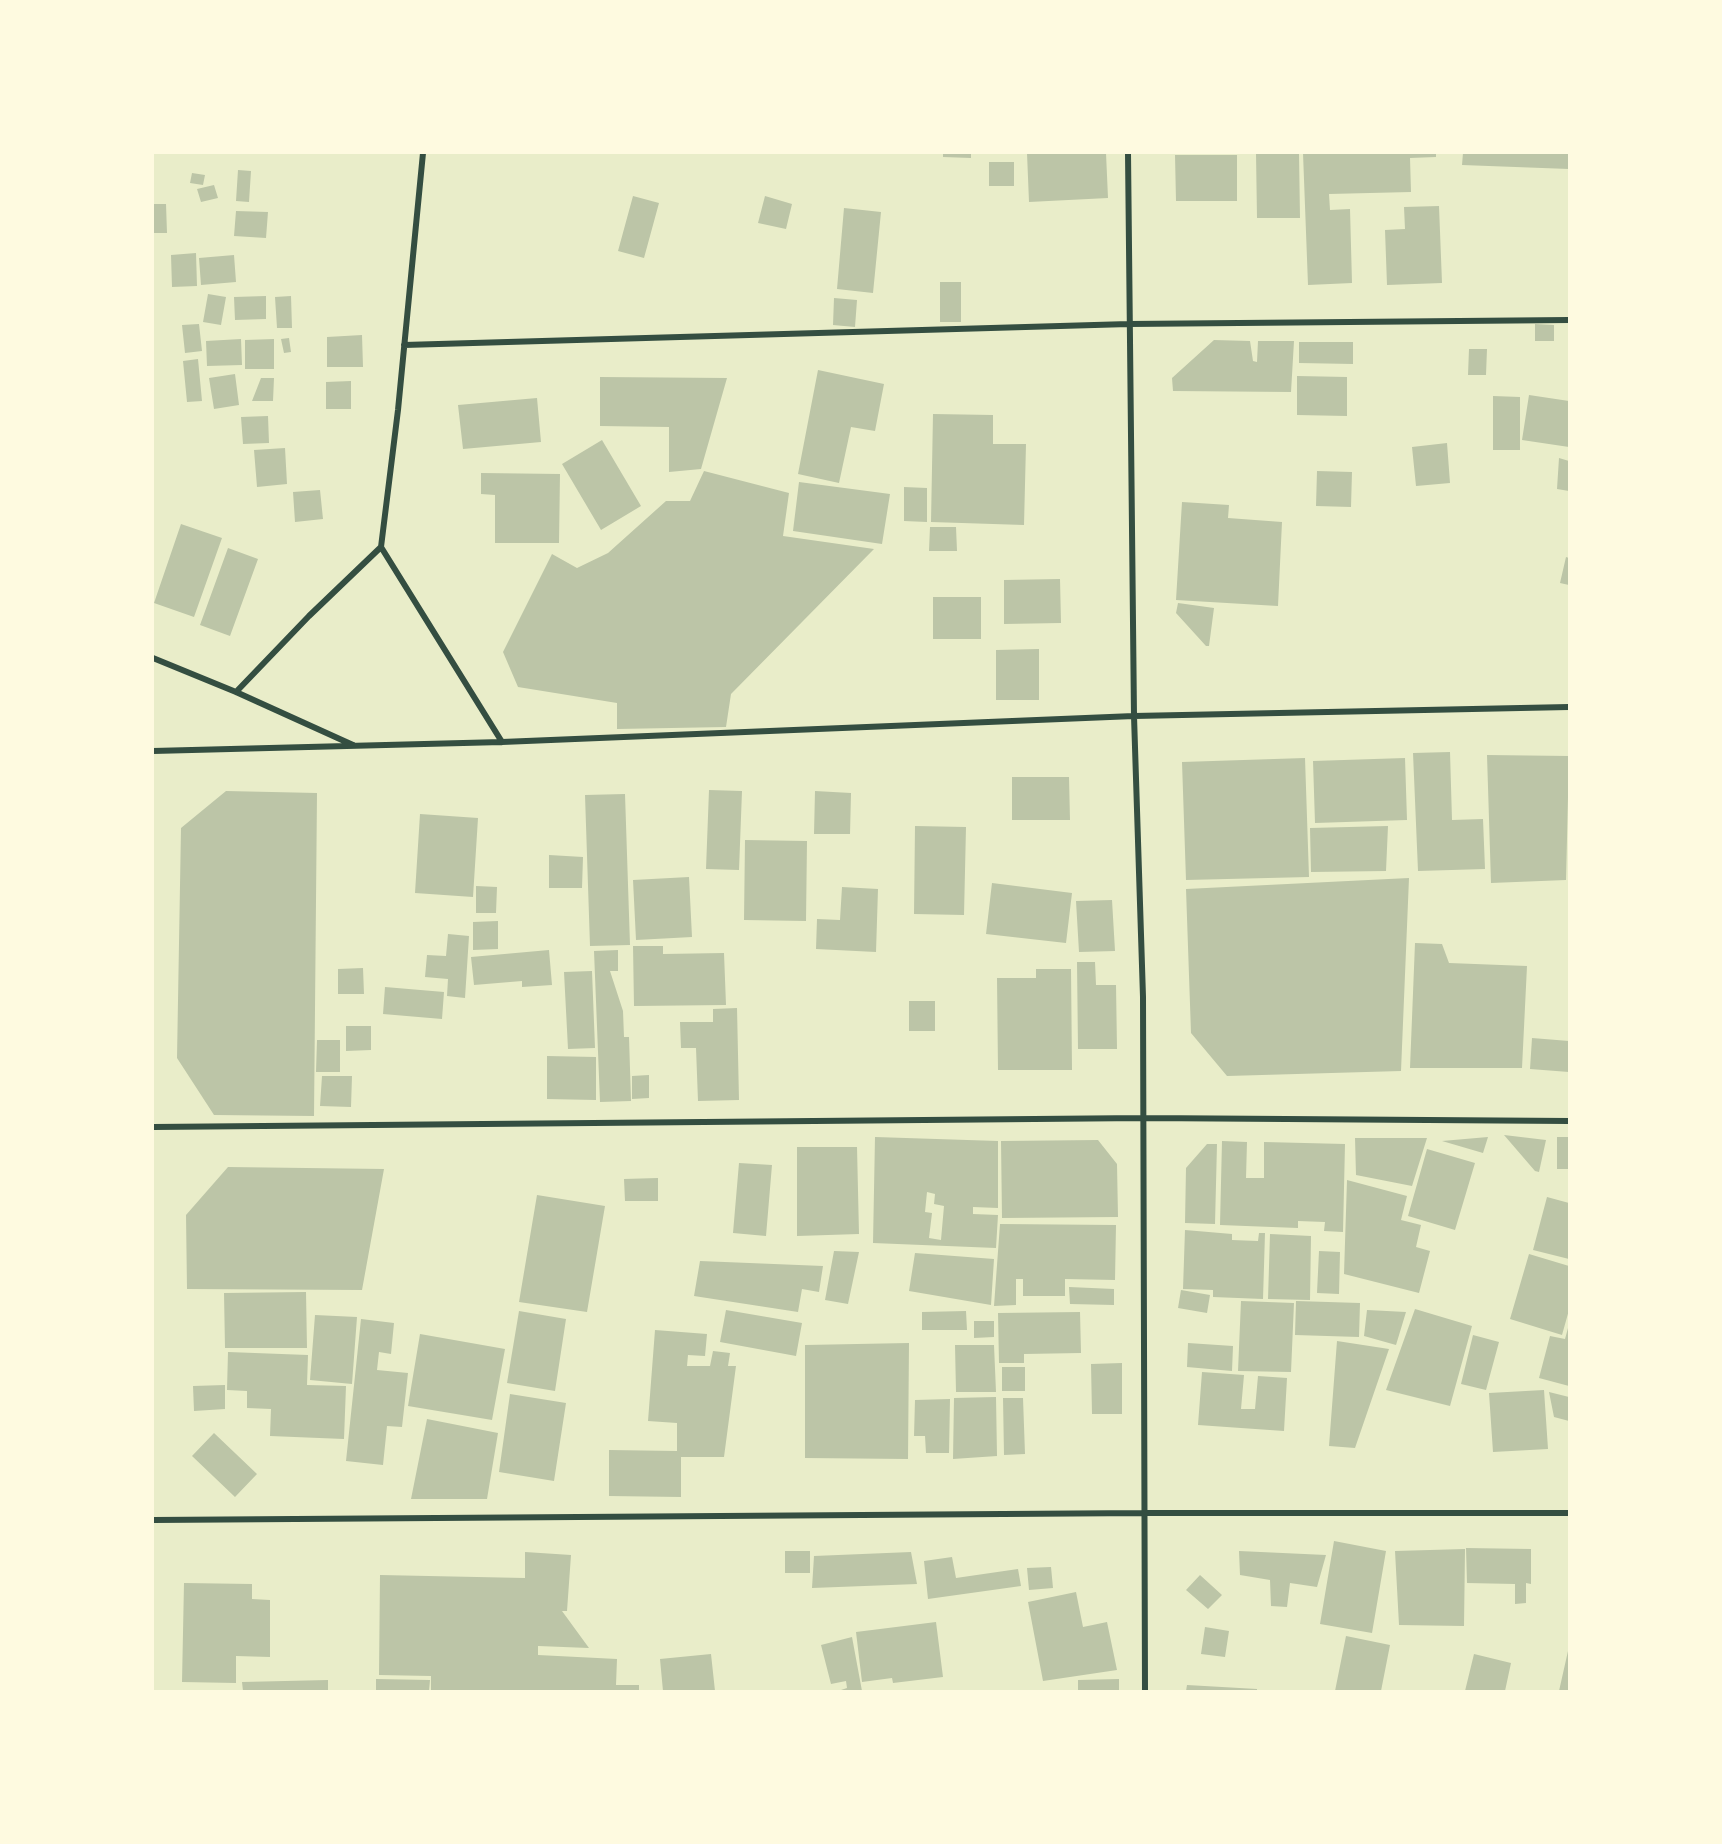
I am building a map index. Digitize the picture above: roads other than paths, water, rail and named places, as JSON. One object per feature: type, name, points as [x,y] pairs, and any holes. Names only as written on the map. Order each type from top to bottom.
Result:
[{"type":"street","points":[[423,153],[381,547],[502,742]]},
{"type":"street","points":[[1128,153],[1134,716],[1143,997],[1145,1691]]},
{"type":"street","points":[[404,345],[1129,324],[1569,320]]},
{"type":"street","points":[[236,692],[309,616],[381,547]]},
{"type":"street","points":[[153,658],[236,692],[356,747]]},
{"type":"street","points":[[153,751],[502,742],[1134,716],[1569,707]]},
{"type":"street","points":[[153,1127],[1144,1118],[1569,1122]]},
{"type":"street","points":[[153,1520],[1145,1513],[1569,1513]]}]
